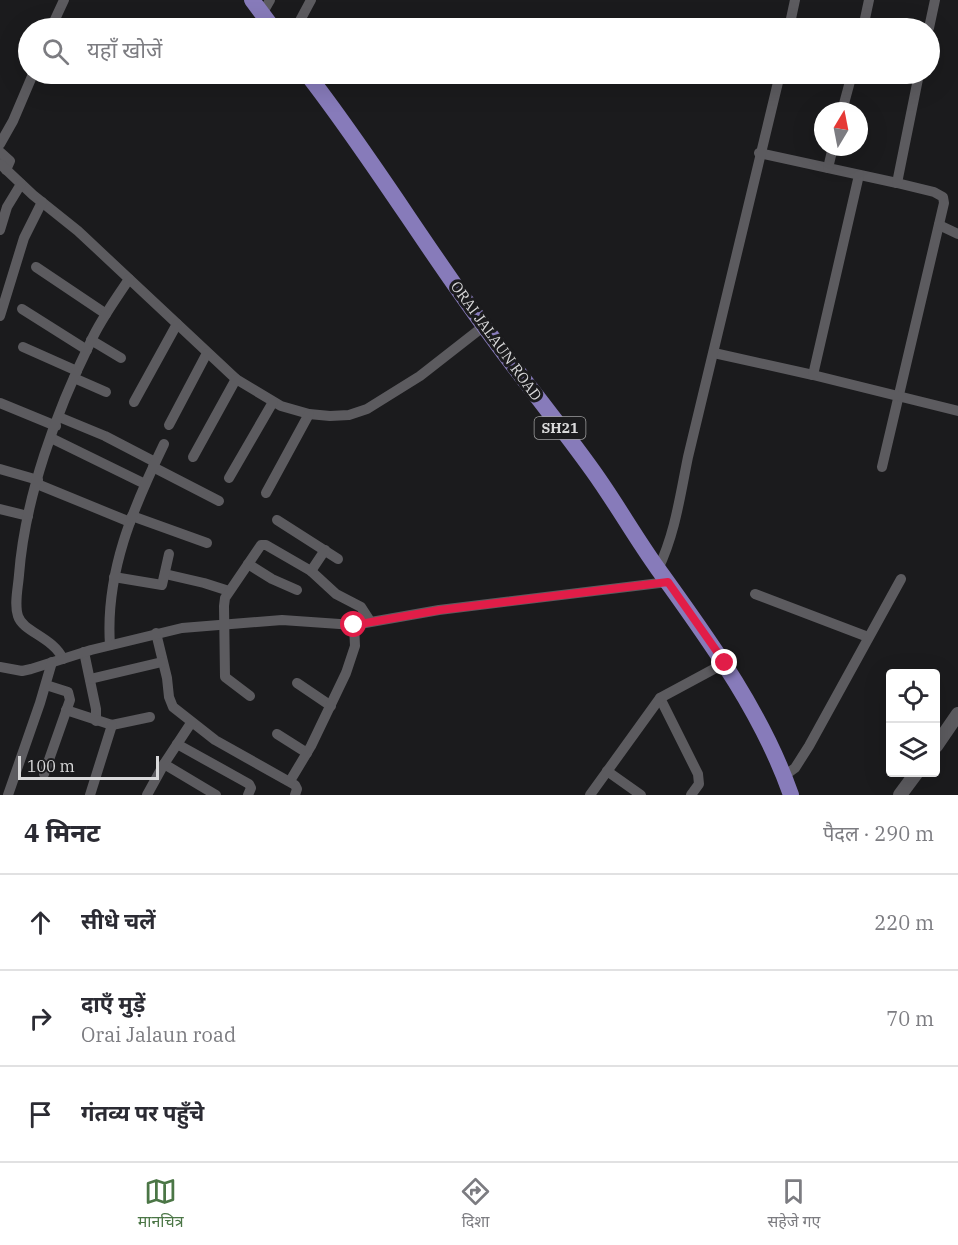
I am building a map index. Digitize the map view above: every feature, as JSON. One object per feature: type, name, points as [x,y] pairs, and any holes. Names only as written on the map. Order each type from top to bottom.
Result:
[{"type":"main road","name":"ORAI JALAUN ROAD","points":[[315,84],[342,118],[484,326],[593,471],[663,576],[725,663],[741,689],[791,795]]},
{"type":"street","points":[[55,18],[63,0]]},
{"type":"street","points":[[301,18],[311,0]]},
{"type":"street","points":[[791,18],[795,0]]},
{"type":"street","points":[[864,18],[869,0]]},
{"type":"street","points":[[931,18],[935,0]]},
{"type":"street","points":[[0,144],[29,84]]},
{"type":"street","points":[[0,667],[22,671],[110,645],[182,628],[282,620],[354,625],[663,576],[688,458],[759,153],[777,84]]},
{"type":"street","points":[[844,102],[849,84]]},
{"type":"street","points":[[897,183],[917,84]]},
{"type":"street","points":[[0,152],[6,166],[21,184],[78,231],[236,379],[273,402],[309,414],[330,416],[367,409],[420,376],[484,326]]},
{"type":"street","points":[[759,153],[897,183],[934,192],[943,197],[944,203],[882,466]]},
{"type":"street","points":[[828,168],[831,156]]},
{"type":"street","points":[[813,375],[859,175]]},
{"type":"street","points":[[0,230],[8,207],[21,184]]},
{"type":"street","points":[[0,316],[24,238],[42,202]]},
{"type":"street","points":[[939,225],[958,234]]},
{"type":"street","points":[[36,267],[106,314]]},
{"type":"street","points":[[63,659],[55,646],[24,625],[17,613],[21,556],[37,482],[57,422],[89,345],[129,279]]},
{"type":"street","points":[[22,309],[89,345],[121,357]]},
{"type":"street","points":[[135,402],[177,324]]},
{"type":"street","points":[[23,347],[106,392]]},
{"type":"street","points":[[169,425],[207,353]]},
{"type":"street","points":[[714,354],[813,375],[958,411]]},
{"type":"street","points":[[193,457],[236,379]]},
{"type":"street","points":[[229,478],[273,402]]},
{"type":"street","points":[[0,403],[105,436],[219,501]]},
{"type":"street","points":[[266,493],[309,414]]},
{"type":"street","points":[[51,438],[145,484]]},
{"type":"street","points":[[110,645],[109,612],[118,559],[145,484],[164,444]]},
{"type":"street","points":[[0,469],[131,519],[207,543]]},
{"type":"street","points":[[0,509],[28,516]]},
{"type":"street","points":[[277,520],[338,559]]},
{"type":"street","points":[[250,696],[225,677],[224,606],[229,591],[263,544],[311,571],[336,594],[361,607],[370,621]]},
{"type":"street","points":[[311,571],[325,550]]},
{"type":"street","points":[[114,577],[163,584],[169,554]]},
{"type":"street","points":[[249,564],[272,579],[297,590]]},
{"type":"street","points":[[165,574],[229,591]]},
{"type":"street","points":[[784,776],[795,768],[809,746],[901,579]]},
{"type":"street","points":[[755,594],[868,638]]},
{"type":"street","points":[[290,781],[307,753],[353,656],[354,625]]},
{"type":"street","points":[[156,633],[173,707],[191,723],[239,755],[297,786],[295,795]]},
{"type":"street","points":[[84,652],[96,709],[96,721]]},
{"type":"street","points":[[8,795],[52,662]]},
{"type":"street","points":[[90,678],[162,662]]},
{"type":"street","points":[[590,795],[660,698],[725,663]]},
{"type":"street","points":[[297,683],[330,706]]},
{"type":"street","points":[[44,774],[70,700],[68,692],[46,685]]},
{"type":"street","points":[[660,698],[698,774],[699,784],[691,795]]},
{"type":"street","points":[[66,710],[112,725],[150,717]]},
{"type":"street","points":[[940,740],[958,714]]},
{"type":"street","points":[[147,795],[191,723]]},
{"type":"street","points":[[90,795],[112,725]]},
{"type":"street","points":[[277,734],[307,753]]},
{"type":"street","points":[[177,744],[249,784],[251,788],[248,795]]},
{"type":"street","points":[[164,764],[216,795]]},
{"type":"street","points":[[608,771],[641,795]]},
{"type":"street","points":[[905,794],[914,777]]},
{"type":"route","points":[[354,625],[504,601],[668,582],[725,663]]}]
